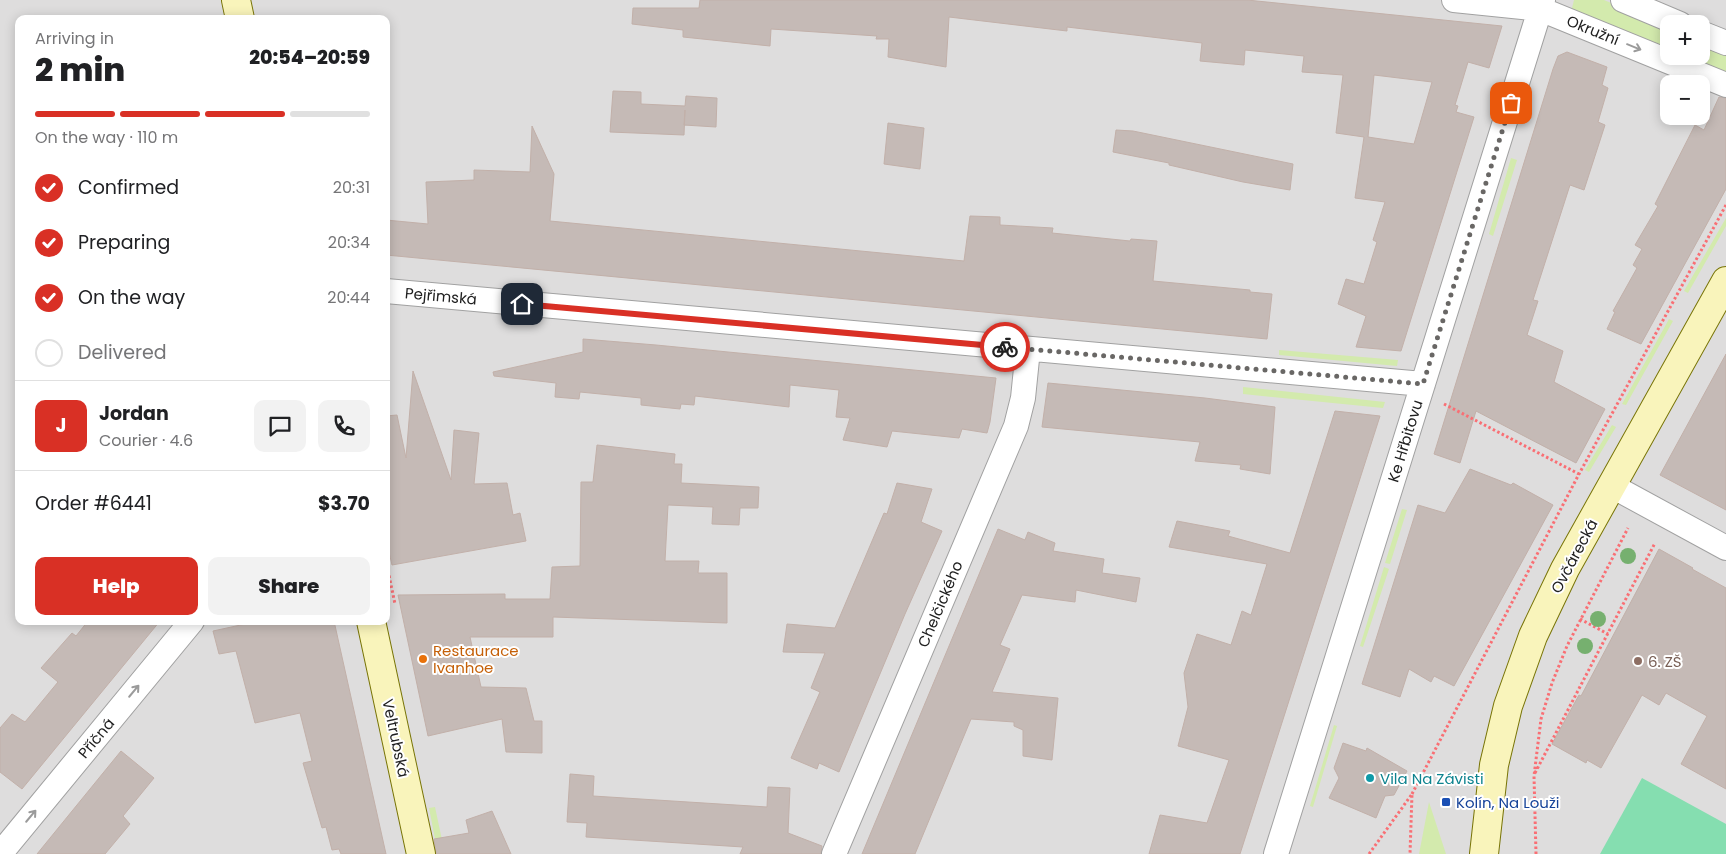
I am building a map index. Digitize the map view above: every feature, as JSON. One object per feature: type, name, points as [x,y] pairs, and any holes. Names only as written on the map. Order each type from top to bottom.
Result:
[{"type":"main road","points":[[236,0],[239,15]]},
{"type":"main road","name":"Ovčárecká","points":[[1484,854],[1494,765],[1508,706],[1533,636],[1561,578],[1726,281]]},
{"type":"main road","name":"Veltrubská","points":[[372,625],[421,854]]},
{"type":"street","name":"Okružní","points":[[1454,0],[1542,4],[1726,85]]},
{"type":"street","points":[[1622,0],[1660,16]]},
{"type":"street","name":"Ke Hřbitovu","points":[[1276,854],[1542,4]]},
{"type":"street","points":[[1710,37],[1726,43]]},
{"type":"street","name":"Pejřimská","points":[[390,291],[1423,384]]},
{"type":"street","name":"Chelčického","points":[[834,854],[1016,426],[1023,398],[1028,349]]},
{"type":"street","points":[[1612,486],[1726,548]]},
{"type":"street","name":"Příčná","points":[[0,854],[189,625]]},
{"type":"path","points":[[1369,854],[1412,794],[1579,474],[1726,205]]},
{"type":"path","points":[[1442,404],[1579,474]]},
{"type":"path","points":[[1536,854],[1534,776],[1541,719],[1552,683],[1580,619],[1628,528]]},
{"type":"path","points":[[1534,776],[1655,543]]},
{"type":"path","points":[[1580,619],[1608,634]]},
{"type":"path","points":[[1410,854],[1412,794]]},
{"type":"shaded area","points":[[0,0],[1726,0],[1726,854],[0,854]]},
{"type":"green space","points":[[1574,0],[1604,0],[1660,23],[1660,49],[1571,12]]},
{"type":"green space","points":[[1710,44],[1726,50],[1726,75],[1701,65],[1710,65]]},
{"type":"green space","points":[[1511,158],[1517,160],[1493,236],[1489,234]]},
{"type":"green space","points":[[1726,218],[1726,226],[1688,293],[1684,291]]},
{"type":"green space","points":[[1669,319],[1673,321],[1626,405],[1622,404]]},
{"type":"green space","points":[[1279,350],[1398,360],[1397,366],[1279,355]]},
{"type":"green space","points":[[1243,387],[1385,402],[1383,408],[1243,394]]},
{"type":"green space","points":[[1612,425],[1616,427],[1589,472],[1585,470]]},
{"type":"green space","points":[[1402,509],[1407,510],[1390,564],[1385,563]]},
{"type":"green space","points":[[1384,567],[1389,569],[1363,647],[1360,646]]},
{"type":"green space","points":[[1334,725],[1337,726],[1313,807],[1310,806]]},
{"type":"green space","points":[[1642,778],[1726,824],[1726,854],[1600,854]]},
{"type":"green space","points":[[1429,802],[1446,854],[1419,854]]},
{"type":"green space","points":[[435,807],[445,854],[438,854],[429,808]]},
{"type":"building","points":[[700,0],[1247,0],[1502,26],[1489,68],[1468,62],[1455,105],[1458,106],[1456,112],[1474,117],[1401,351],[1356,347],[1366,316],[1338,304],[1346,279],[1364,284],[1377,242],[1373,240],[1385,202],[1355,198],[1364,137],[1336,133],[1343,75],[1302,72],[1304,56],[1245,50],[1244,65],[1200,61],[1202,43],[1067,27],[1067,31],[949,17],[946,67],[888,57],[889,39],[876,39],[877,36],[771,29],[770,46],[683,37],[683,30],[632,24],[633,8],[699,8]],"holes":[[[1374,75],[1432,82],[1414,144],[1368,137]]]},
{"type":"building","points":[[1567,52],[1607,67],[1602,85],[1608,88],[1598,122],[1605,125],[1584,190],[1570,185],[1533,300],[1538,301],[1527,335],[1563,351],[1554,382],[1605,409],[1576,463],[1476,411],[1460,463],[1434,454],[1553,69],[1558,56]]},
{"type":"building","points":[[613,91],[641,92],[641,104],[685,106],[686,96],[717,98],[716,127],[684,125],[684,135],[610,132]]},
{"type":"building","points":[[1719,97],[1726,98],[1726,189],[1641,344],[1607,329],[1615,312],[1613,311],[1637,268],[1633,265],[1642,249],[1635,245],[1658,206],[1655,204],[1695,125],[1704,130],[1706,125],[1710,125],[1710,117]]},
{"type":"building","points":[[888,123],[924,128],[920,169],[884,164]]},
{"type":"building","points":[[532,126],[554,174],[550,221],[964,261],[970,216],[1000,217],[1000,225],[1053,228],[1052,233],[1130,241],[1131,239],[1157,241],[1153,281],[1250,290],[1250,292],[1272,294],[1267,339],[390,255],[390,220],[428,224],[426,182],[474,180],[474,170],[530,172]]},
{"type":"building","points":[[1116,130],[1133,131],[1293,164],[1290,190],[1243,182],[1169,165],[1169,163],[1113,152]]},
{"type":"building","points":[[583,339],[996,378],[990,422],[987,433],[962,429],[959,438],[892,431],[887,447],[843,440],[850,418],[836,417],[839,390],[790,385],[789,407],[695,396],[694,405],[681,404],[680,409],[641,405],[641,398],[580,392],[579,399],[555,397],[556,383],[494,376],[493,372],[583,352]]},
{"type":"building","points":[[1726,354],[1726,510],[1660,475]]},
{"type":"building","points":[[413,371],[451,480],[454,430],[479,433],[474,484],[507,483],[513,515],[520,513],[526,541],[392,565],[390,556],[390,416],[397,415],[406,458]]},
{"type":"building","points":[[1048,383],[1205,398],[1275,407],[1270,474],[1240,469],[1241,465],[1195,461],[1200,442],[1042,427]]},
{"type":"building","points":[[1335,411],[1380,416],[1240,854],[1149,854],[1160,815],[1207,823],[1229,760],[1178,746],[1188,707],[1184,673],[1197,634],[1231,645],[1242,611],[1251,615],[1267,564],[1169,547],[1177,521],[1230,531],[1228,536],[1290,553]]},
{"type":"building","points":[[597,445],[675,454],[674,464],[682,464],[681,483],[759,487],[758,508],[740,508],[739,525],[712,524],[713,507],[668,505],[665,561],[699,561],[698,573],[727,573],[727,623],[553,617],[553,637],[470,637],[481,687],[526,688],[534,721],[542,721],[542,753],[506,752],[502,719],[428,736],[398,595],[505,594],[505,599],[550,599],[552,567],[580,566],[581,482],[593,482]]},
{"type":"building","points":[[1470,469],[1511,485],[1513,483],[1553,505],[1454,686],[1434,676],[1431,682],[1409,669],[1400,697],[1362,684],[1418,505],[1445,513]]},
{"type":"building","points":[[897,483],[932,489],[921,522],[942,531],[839,772],[819,763],[817,769],[791,758],[820,692],[811,688],[825,653],[783,652],[787,624],[835,628],[884,513],[887,514]]},
{"type":"building","points":[[998,529],[1025,540],[1028,532],[1055,543],[1053,551],[1104,559],[1102,573],[1140,578],[1136,602],[1076,590],[1075,602],[1022,595],[1000,645],[1010,649],[992,692],[1058,698],[1052,760],[1023,756],[1023,730],[1014,726],[1014,722],[971,719],[915,854],[862,854]]},
{"type":"building","points":[[1659,549],[1726,588],[1726,789],[1681,764],[1707,716],[1666,693],[1659,705],[1642,695],[1601,768],[1587,760],[1586,763],[1552,744],[1579,695],[1581,696]]},
{"type":"building","points":[[85,625],[157,625],[22,789],[0,772],[0,728],[12,714],[25,722],[58,682],[41,668],[72,633],[76,636]]},
{"type":"building","points":[[241,625],[335,625],[386,854],[341,854],[339,849],[332,850],[326,827],[322,828],[303,763],[312,761],[300,713],[255,723],[236,651],[219,654],[213,631]]},
{"type":"building","name":"Vila Na Závisti","points":[[1343,743],[1366,751],[1367,748],[1407,771],[1394,795],[1385,796],[1376,818],[1329,798],[1339,778],[1334,768]]},
{"type":"building","points":[[121,751],[154,778],[123,816],[130,824],[105,854],[37,854]]},
{"type":"building","points":[[570,774],[594,776],[593,796],[767,807],[768,787],[790,788],[788,833],[822,846],[821,854],[740,854],[743,847],[586,837],[587,823],[567,822]]},
{"type":"building","points":[[492,811],[511,854],[436,854],[434,839],[469,833],[466,820]]},
{"type":"way so far","points":[[1005,347],[1423,384],[1511,103]]},
{"type":"place","name":"Restaurace Ivanhoe","points":[[423,659]]},
{"type":"place","name":"6. ZŠ","points":[[1638,661]]},
{"type":"place","name":"Vila Na Závisti","points":[[1370,778]]},
{"type":"place","name":"Kolín, Na Louži","points":[[1446,802]]},
{"type":"route","points":[[522,304],[1005,347]]}]
